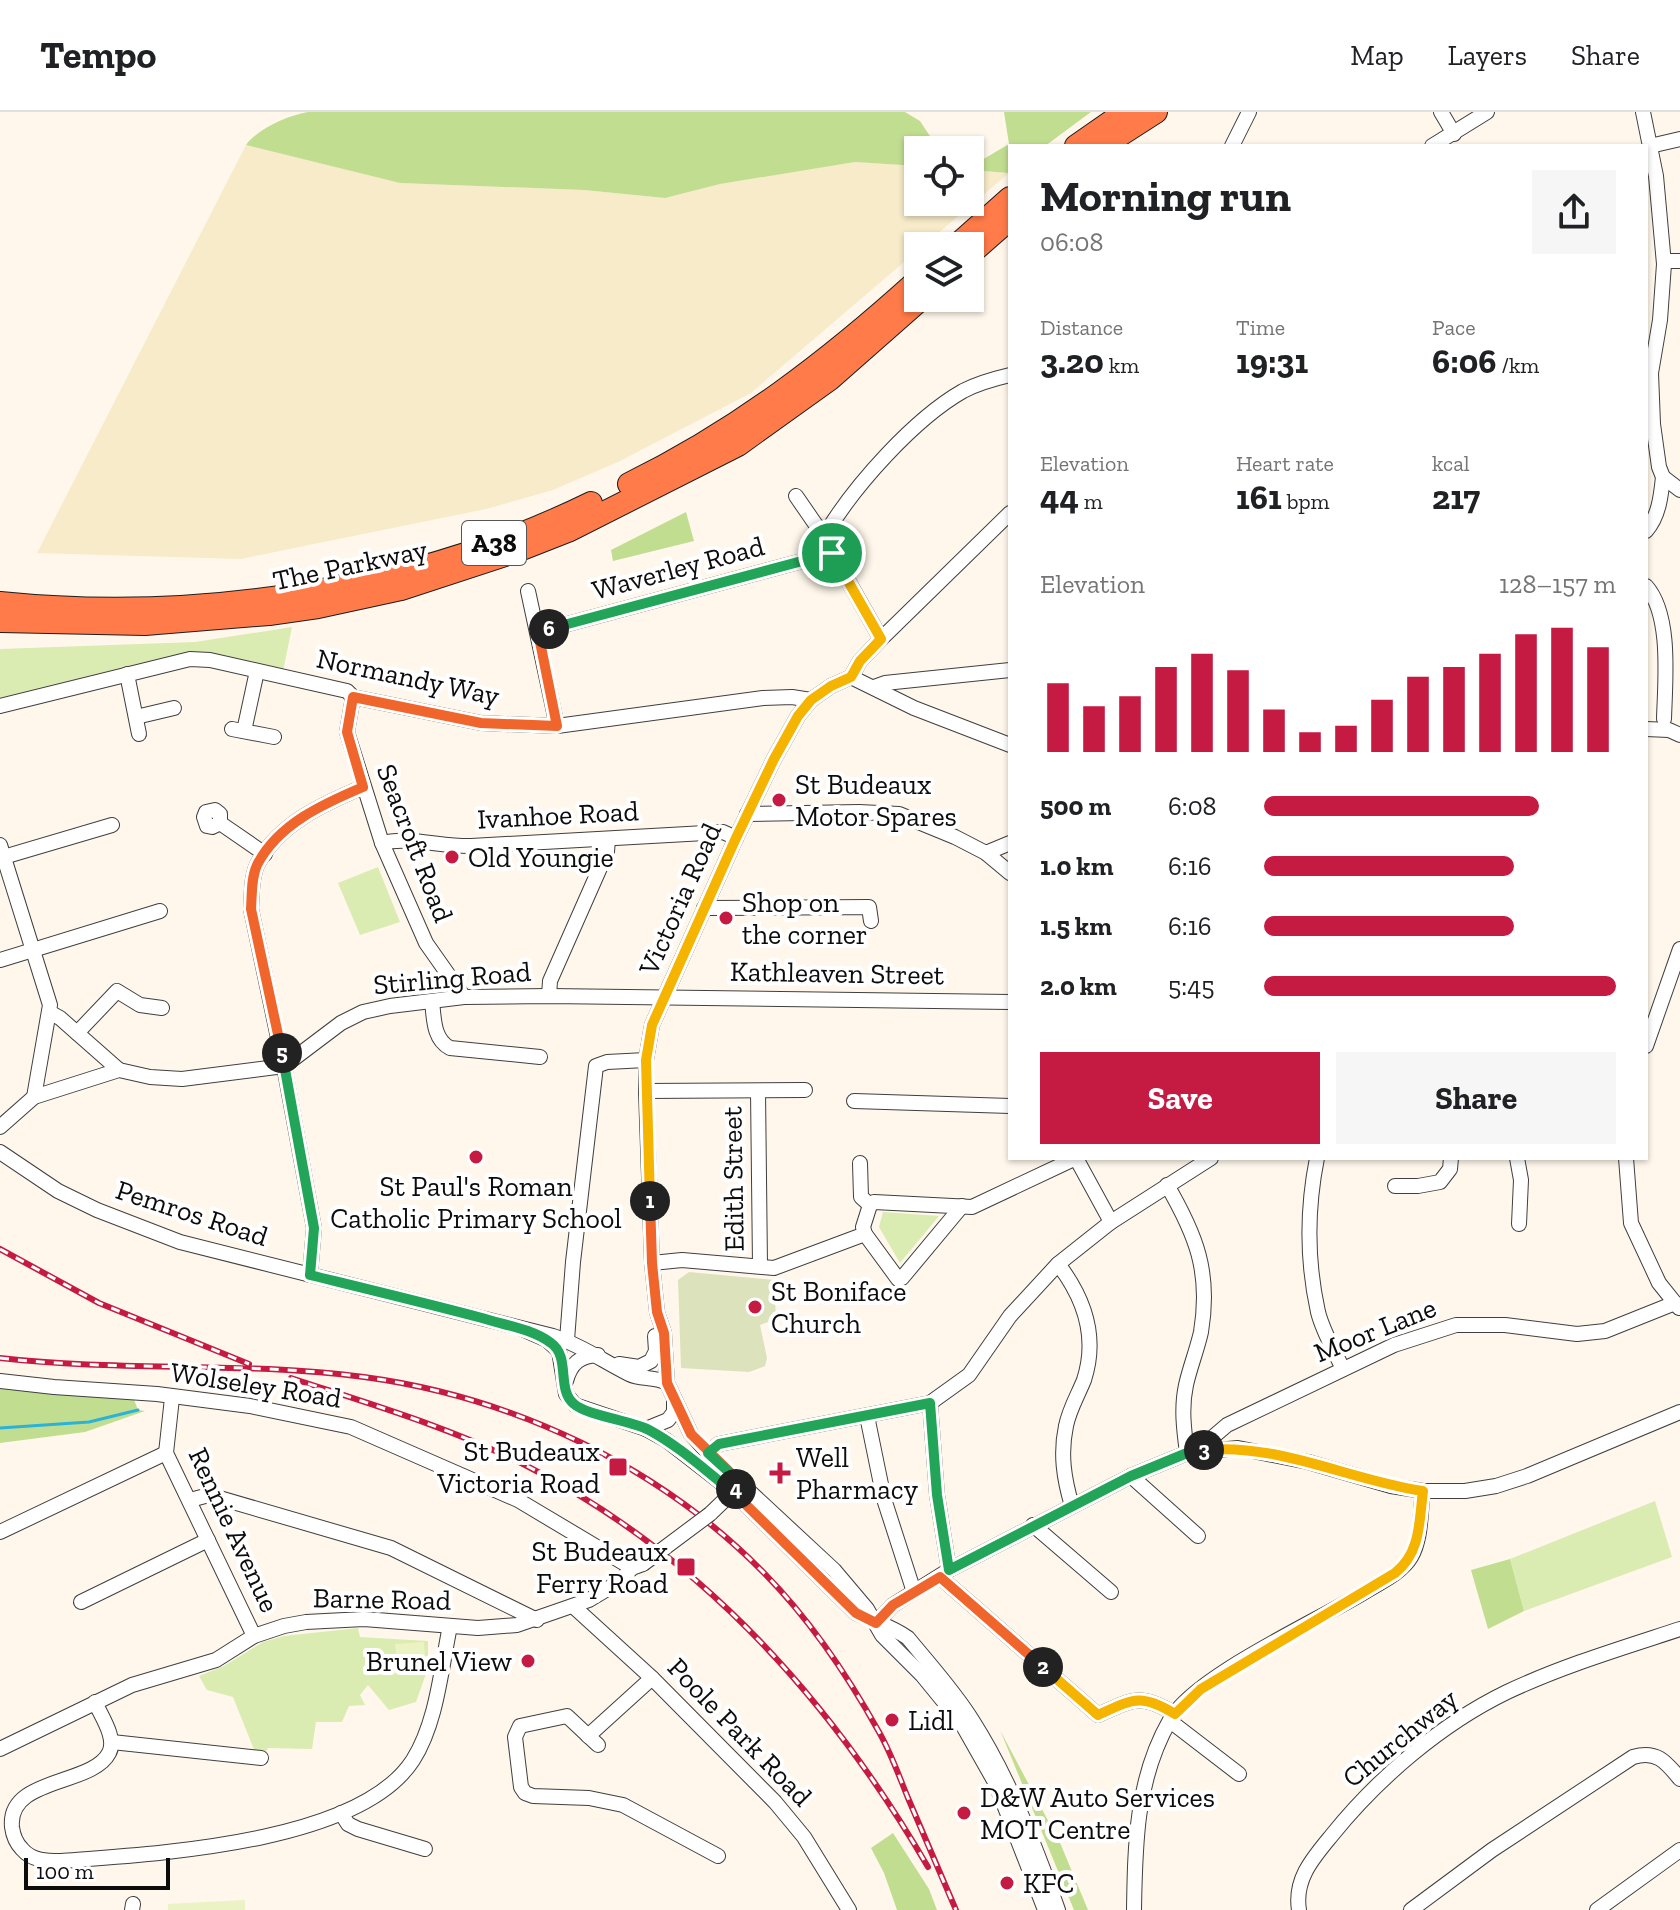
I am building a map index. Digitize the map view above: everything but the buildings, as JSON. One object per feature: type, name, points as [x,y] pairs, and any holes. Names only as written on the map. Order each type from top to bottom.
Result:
[{"type":"highway","points":[[1079,144],[1125,112]]},
{"type":"highway","points":[[1106,144],[1156,112]]},
{"type":"highway","points":[[972,232],[1008,200]]},
{"type":"highway","points":[[984,242],[1008,221]]},
{"type":"highway","name":"The Parkway","points":[[0,603],[135,610],[301,594],[403,572],[519,534],[576,511],[719,435],[803,377],[904,292]]},
{"type":"highway","name":"The Parkway","points":[[0,621],[118,625],[269,614],[401,589],[514,552],[570,530],[738,445],[830,379],[906,312]]},
{"type":"street","points":[[1233,144],[1249,112]]},
{"type":"street","points":[[1441,112],[1454,134]]},
{"type":"street","points":[[1436,144],[1487,112]]},
{"type":"street","points":[[1643,112],[1660,204],[1664,261],[1660,320],[1649,388],[1663,477],[1659,505],[1648,529]]},
{"type":"street","points":[[1650,146],[1680,139]]},
{"type":"street","points":[[1664,261],[1680,261]]},
{"type":"street","points":[[881,639],[825,540],[826,533],[867,479],[918,423],[962,392],[984,381],[1008,375]]},
{"type":"street","points":[[1663,477],[1680,490]]},
{"type":"street","points":[[796,496],[816,525],[826,533]]},
{"type":"street","name":"Victoria Road","points":[[613,1363],[639,1367],[654,1358],[657,1312],[652,1263],[646,1091],[646,1060],[652,1025],[747,814],[798,716],[811,700],[851,677],[860,661],[881,639],[1008,515]]},
{"type":"street","name":"Waverley Road","points":[[538,632],[832,553]]},
{"type":"street","points":[[1648,589],[1656,600],[1665,644],[1664,719]]},
{"type":"street","points":[[528,591],[557,726]]},
{"type":"street","name":"Normandy Way","points":[[0,706],[190,659],[210,660],[347,691],[353,697],[481,723],[557,726],[763,698],[811,700]]},
{"type":"street","points":[[874,687],[885,683],[1008,670]]},
{"type":"street","points":[[257,671],[238,730],[274,737]]},
{"type":"street","points":[[127,674],[139,734]]},
{"type":"street","points":[[851,677],[914,708],[1008,744]]},
{"type":"street","name":"Seacroft Road","points":[[353,697],[347,732],[382,843],[426,943],[464,997]]},
{"type":"street","points":[[136,717],[174,708]]},
{"type":"street","points":[[1648,729],[1669,730],[1680,735]]},
{"type":"street","points":[[310,1275],[314,1228],[251,909],[256,867],[277,838],[317,807],[363,787]]},
{"type":"street","points":[[747,814],[899,814],[929,824],[986,853],[1008,871]]},
{"type":"street","points":[[220,823],[265,854]]},
{"type":"street","points":[[0,1127],[34,1097],[50,1005],[1,853],[112,825]]},
{"type":"street","name":"Ivanhoe Road","points":[[382,843],[397,839],[447,847],[723,832],[736,838]]},
{"type":"street","points":[[549,996],[550,981],[607,852],[608,839]]},
{"type":"street","points":[[986,853],[1008,844]]},
{"type":"street","points":[[704,908],[869,907],[871,921]]},
{"type":"street","points":[[0,960],[160,911]]},
{"type":"street","points":[[1648,1040],[1680,949]]},
{"type":"street","points":[[77,1033],[117,991],[140,1005],[162,1008]]},
{"type":"street","name":"Stirling Road","points":[[34,1097],[119,1070],[150,1077],[182,1079],[284,1066],[341,1023],[363,1012],[390,1006],[464,997],[664,998]]},
{"type":"street","name":"Kathleaven Street","points":[[664,998],[1008,1002]]},
{"type":"street","points":[[432,1001],[437,1033],[441,1043],[450,1048],[535,1053]]},
{"type":"street","points":[[49,1012],[119,1070]]},
{"type":"street","points":[[567,1340],[596,1066],[607,1062],[646,1060]]},
{"type":"street","points":[[646,1091],[805,1090]]},
{"type":"street","name":"Edith Street","points":[[758,1091],[760,1266]]},
{"type":"street","points":[[854,1101],[1008,1106]]},
{"type":"street","name":"Pemros Road","points":[[0,1152],[58,1191],[180,1242],[567,1340],[631,1375],[656,1377],[667,1383]]},
{"type":"street","points":[[962,1206],[898,1279],[863,1227],[870,1205],[874,1202],[962,1206],[972,1207],[1072,1160]]},
{"type":"street","points":[[1077,1160],[1111,1222]]},
{"type":"street","points":[[708,1453],[719,1444],[930,1403],[969,1375],[1010,1316],[1058,1264],[1111,1222],[1208,1160]]},
{"type":"street","points":[[1317,1160],[1308,1206],[1314,1288],[1324,1330],[1343,1369]]},
{"type":"street","points":[[1395,1186],[1451,1181],[1451,1160]]},
{"type":"street","points":[[1517,1160],[1521,1180],[1519,1224]]},
{"type":"street","points":[[1626,1160],[1631,1223],[1659,1283],[1678,1306]]},
{"type":"street","points":[[860,1163],[861,1197],[870,1205]]},
{"type":"street","points":[[1167,1185],[1191,1225],[1201,1256],[1200,1335],[1185,1386],[1183,1409],[1187,1453]]},
{"type":"street","points":[[652,1263],[682,1260],[774,1268],[865,1234]]},
{"type":"street","points":[[1058,1264],[1082,1300],[1090,1343],[1089,1361],[1068,1417],[1064,1441],[1064,1481],[1072,1506]]},
{"type":"street","name":"Moor Lane","points":[[1206,1450],[1206,1443],[1227,1425],[1394,1345],[1456,1325],[1505,1325],[1577,1334],[1605,1331],[1678,1306]]},
{"type":"street","name":"Victoria Road","points":[[657,1312],[664,1333],[667,1383],[674,1398]]},
{"type":"street","name":"Pemros Road","points":[[522,1329],[547,1340],[559,1351],[566,1394],[575,1405],[646,1429]]},
{"type":"street","points":[[565,1386],[566,1377],[581,1357],[598,1355]]},
{"type":"street","name":"Wolseley Road","points":[[0,1381],[250,1406],[351,1427],[518,1500],[637,1566]]},
{"type":"street","name":"Rennie Avenue","points":[[172,1398],[166,1453],[254,1636]]},
{"type":"street","points":[[646,1429],[668,1420],[674,1412],[674,1398]]},
{"type":"street","points":[[674,1398],[691,1434],[737,1488]]},
{"type":"street","points":[[930,1403],[944,1574],[1098,1715],[1119,1705],[1146,1699],[1239,1774]]},
{"type":"street","points":[[876,1623],[893,1605],[1033,1525],[1131,1476],[1187,1453],[1238,1448],[1271,1453],[1391,1486],[1423,1491],[1465,1491],[1496,1486],[1527,1476],[1680,1412]]},
{"type":"street","points":[[867,1416],[884,1499],[914,1592]]},
{"type":"street","points":[[646,1429],[737,1488],[834,1570],[882,1635],[941,1697],[979,1751],[996,1784],[1045,1910]]},
{"type":"street","points":[[0,1532],[166,1453]]},
{"type":"street","points":[[1131,1476],[1198,1536]]},
{"type":"street","points":[[637,1566],[710,1514],[737,1488]]},
{"type":"street","points":[[1134,1910],[1135,1840],[1140,1804],[1148,1772],[1172,1718],[1201,1689],[1405,1565],[1413,1555],[1417,1539],[1423,1491]]},
{"type":"street","points":[[190,1500],[209,1495],[401,1552],[537,1620]]},
{"type":"street","points":[[1033,1525],[1111,1592]]},
{"type":"street","points":[[81,1602],[208,1540]]},
{"type":"street","name":"Barne Road","points":[[0,1749],[132,1685],[216,1660],[254,1636],[284,1626],[364,1619],[450,1626],[517,1625],[589,1600],[619,1582],[637,1566]]},
{"type":"street","name":"Poole Park Road","points":[[573,1606],[652,1678],[775,1802],[804,1837],[849,1910]]},
{"type":"street","points":[[876,1623],[895,1628],[908,1638],[977,1727],[1005,1777],[1058,1910]]},
{"type":"street","points":[[95,1702],[112,1742],[109,1753],[98,1764],[32,1793],[17,1806],[12,1825],[24,1853],[45,1861],[179,1852],[277,1832],[341,1813],[388,1788],[413,1760],[423,1740],[450,1626]]},
{"type":"street","name":"Churchway","points":[[1299,1910],[1296,1895],[1300,1879],[1318,1852],[1369,1794],[1438,1734],[1472,1712],[1549,1674],[1680,1629]]},
{"type":"street","points":[[652,1678],[593,1740],[567,1716],[520,1726],[515,1737],[520,1781],[525,1793],[533,1796],[589,1798],[623,1805],[718,1856]]},
{"type":"street","points":[[112,1742],[261,1758]]},
{"type":"street","points":[[1411,1910],[1435,1904],[1492,1850],[1633,1757],[1644,1754],[1664,1759],[1680,1779]]},
{"type":"street","points":[[341,1813],[348,1824],[358,1829],[416,1850]]},
{"type":"street","points":[[1597,1910],[1680,1850]]},
{"type":"shaded area","points":[[246,145],[400,183],[584,190],[665,198],[719,184],[855,162],[904,165],[904,216],[958,216],[939,232],[904,232],[904,262],[751,393],[620,461],[553,490],[486,509],[241,559],[37,553]]},
{"type":"shaded area","points":[[984,171],[1008,174],[984,194]]},
{"type":"green space","points":[[308,112],[905,112],[920,121],[930,136],[904,136],[904,165],[855,162],[720,184],[665,198],[584,190],[400,183],[246,145],[258,134],[292,116]]},
{"type":"green space","points":[[1004,112],[1091,112],[1048,144],[1009,144]]},
{"type":"green space","points":[[1008,145],[1008,173],[984,171],[984,159]]},
{"type":"green space","points":[[686,512],[694,541],[613,561],[611,550]]},
{"type":"green space","points":[[292,627],[282,676],[210,660],[0,706],[0,649],[195,642]]},
{"type":"green space","points":[[378,867],[400,922],[360,935],[338,883]]},
{"type":"green space","points":[[883,1212],[939,1216],[900,1263],[879,1227]]},
{"type":"green space","points":[[689,1272],[774,1280],[776,1319],[760,1325],[767,1358],[765,1366],[749,1372],[681,1368],[678,1280]]},
{"type":"green space","points":[[0,1388],[133,1397],[138,1410],[145,1411],[85,1432],[0,1443]]},
{"type":"green space","points":[[1655,1501],[1672,1557],[1524,1611],[1510,1559]]},
{"type":"green space","points":[[1510,1559],[1524,1611],[1488,1629],[1471,1570]]},
{"type":"green space","points":[[358,1628],[360,1637],[428,1641],[428,1668],[416,1702],[389,1710],[368,1685],[360,1695],[365,1705],[349,1706],[342,1722],[316,1722],[312,1749],[268,1748],[265,1754],[255,1752],[233,1697],[207,1690],[199,1676],[224,1666],[263,1642],[284,1636]]},
{"type":"green space","points":[[424,1642],[425,1658],[397,1660],[395,1644]]},
{"type":"green space","points":[[1000,1730],[1061,1845],[1088,1910],[1074,1910]]},
{"type":"green space","points":[[893,1833],[929,1889],[937,1910],[897,1910],[871,1848]]},
{"type":"green space","points":[[245,1900],[245,1910],[168,1910],[168,1904]]},
{"type":"waterway","points":[[0,1428],[89,1422],[138,1410]]},
{"type":"railway","points":[[0,1249],[99,1303],[249,1364]]},
{"type":"railway","points":[[0,1358],[91,1365],[273,1369],[364,1377],[475,1401],[581,1442],[631,1469],[679,1500],[724,1535],[765,1574],[813,1629],[883,1740],[956,1910]]},
{"type":"railway","points":[[291,1378],[409,1417],[495,1451],[587,1500],[647,1541],[703,1586],[755,1636],[803,1689],[890,1805],[928,1867]]},
{"type":"place","name":"St Budeaux Motor Spares","points":[[779,800]]},
{"type":"place","name":"Old Youngie","points":[[452,857]]},
{"type":"place","name":"Shop on the corner","points":[[726,918]]},
{"type":"place","name":"St Paul's Roman Catholic Primary School","points":[[476,1157]]},
{"type":"place","name":"St Boniface Church","points":[[755,1307]]},
{"type":"place","name":"St Budeaux Victoria Road","points":[[618,1467]]},
{"type":"place","name":"Well Pharmacy","points":[[780,1473]]},
{"type":"place","name":"St Budeaux Ferry Road","points":[[686,1567]]},
{"type":"place","name":"Brunel View","points":[[528,1661]]},
{"type":"place","name":"Lidl","points":[[892,1720]]},
{"type":"place","name":"D&W Auto Services MOT Centre","points":[[964,1813]]},
{"type":"place","name":"KFC","points":[[1007,1883]]},
{"type":"route","points":[[832,553],[538,632],[557,726],[481,723],[353,697],[347,732],[363,787],[317,807],[277,838],[256,867],[252,885],[251,909],[314,1228],[310,1275],[522,1329],[547,1340],[559,1351],[566,1394],[575,1405],[646,1429],[666,1440],[733,1492],[741,1483],[708,1453],[719,1444],[930,1403],[937,1495],[949,1570],[1131,1476],[1187,1453],[1238,1448],[1271,1453],[1391,1486],[1423,1491],[1417,1539],[1413,1555],[1405,1565],[1201,1689],[1175,1714],[1146,1699],[1119,1705],[1098,1715],[940,1577],[893,1605],[876,1623],[856,1613],[733,1492],[741,1483],[718,1462],[708,1453],[691,1434],[667,1383],[664,1333],[657,1312],[652,1263],[646,1060],[652,1025],[736,838],[798,716],[811,700],[851,677],[860,661],[881,639],[832,553]]}]
